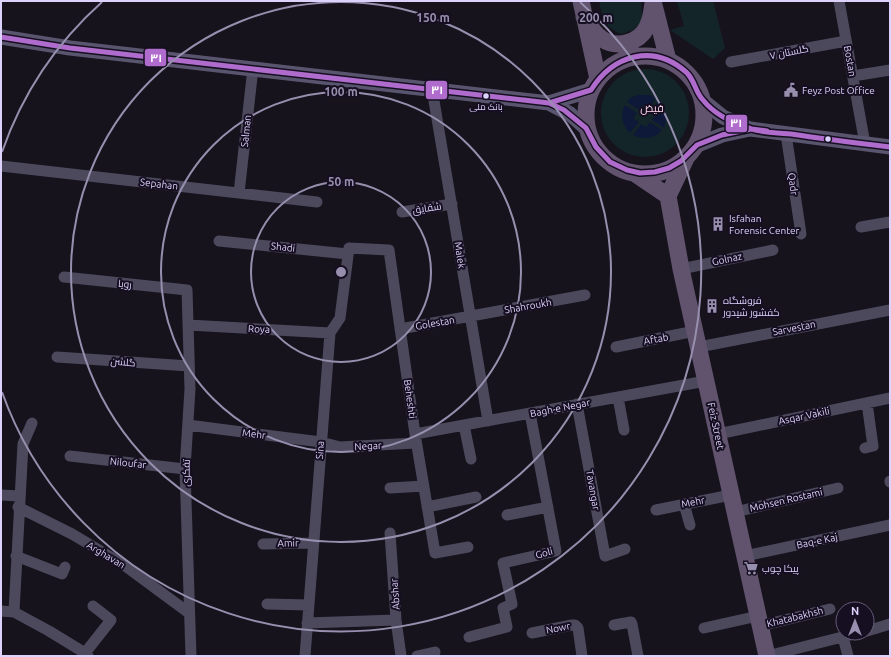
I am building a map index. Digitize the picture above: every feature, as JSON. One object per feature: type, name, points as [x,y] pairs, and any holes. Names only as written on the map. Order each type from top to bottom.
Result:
[{"type":"main road","points":[[583,9],[594,31],[601,39],[611,43],[622,44],[632,42],[648,27],[653,2]]},
{"type":"main road","points":[[653,2],[668,60]]},
{"type":"main road","points":[[583,9],[594,85]]},
{"type":"main road","points":[[1,37],[70,48],[548,103],[570,114],[588,130]]},
{"type":"main road","points":[[634,172],[668,196],[691,151],[700,136],[704,112],[702,100],[693,80],[678,66],[668,60],[642,56],[617,62],[607,70],[594,85],[587,103],[586,116],[592,142],[600,153],[610,162],[621,168],[648,174],[662,171],[676,165],[691,151],[722,135],[750,129]]},
{"type":"main road","points":[[548,103],[594,85]]},
{"type":"main road","points":[[702,100],[723,117],[750,129],[890,147]]},
{"type":"main road","name":"Feiz Street","points":[[668,196],[681,269],[767,656]]},
{"type":"street","name":"Bostan","points":[[839,1],[865,144]]},
{"type":"street","name":"گلستان ۷","points":[[731,62],[846,41]]},
{"type":"street","name":"Salman","points":[[239,193],[253,68]]},
{"type":"street","points":[[853,76],[890,70]]},
{"type":"street","name":"Malek","points":[[432,89],[488,421]]},
{"type":"street","name":"Qadr","points":[[786,134],[800,234]]},
{"type":"street","name":"Sepahan","points":[[1,166],[317,202]]},
{"type":"street","name":"شقایق","points":[[402,212],[452,204]]},
{"type":"street","points":[[861,227],[890,222]]},
{"type":"street","name":"Shadi","points":[[218,241],[349,251]]},
{"type":"street","name":"Beheshti","points":[[349,251],[389,250],[416,439],[435,553],[468,547]]},
{"type":"street","name":"Golnaz","points":[[681,269],[774,250]]},
{"type":"street","name":"Sina","points":[[305,656],[330,333],[340,318],[349,251]]},
{"type":"street","name":"رویا","points":[[64,278],[187,290]]},
{"type":"street","name":"تفکری","points":[[187,290],[190,389],[185,469],[191,656]]},
{"type":"street","name":"Shahroukh","points":[[471,316],[584,295]]},
{"type":"street","name":"Sarvestan","points":[[697,339],[890,310]]},
{"type":"street","name":"Golestan","points":[[400,329],[471,316]]},
{"type":"street","name":"Roya","points":[[188,325],[330,333]]},
{"type":"street","name":"Aftab","points":[[616,347],[697,339]]},
{"type":"street","name":"گلشن","points":[[57,357],[189,366]]},
{"type":"street","name":"Bagh-e Negar","points":[[416,439],[464,425],[706,381]]},
{"type":"street","points":[[618,397],[624,430]]},
{"type":"street","name":"Asqar Vakili","points":[[718,434],[890,398]]},
{"type":"street","points":[[864,448],[873,446],[867,403]]},
{"type":"street","name":"Tavangar","points":[[577,404],[605,556],[625,550]]},
{"type":"street","name":"Goli","points":[[469,636],[507,627],[503,608],[512,604],[503,563],[556,552],[530,413]]},
{"type":"street","points":[[14,612],[23,444],[32,423]]},
{"type":"street","name":"Mehr","points":[[188,425],[321,442]]},
{"type":"street","points":[[464,425],[471,459]]},
{"type":"street","name":"Negar","points":[[321,442],[340,447],[416,439]]},
{"type":"street","name":"Niloufar","points":[[70,456],[185,469]]},
{"type":"street","points":[[390,488],[424,486]]},
{"type":"street","name":"Mohsen Rostami","points":[[735,512],[838,488]]},
{"type":"street","points":[[1,495],[19,502]]},
{"type":"street","name":"Mehr","points":[[656,510],[731,495]]},
{"type":"street","points":[[427,507],[476,497]]},
{"type":"street","name":"Arghavan","points":[[19,502],[124,565],[189,613]]},
{"type":"street","points":[[684,504],[690,525]]},
{"type":"street","points":[[508,515],[548,507]]},
{"type":"street","name":"Baq-e Kaj","points":[[745,556],[890,525]]},
{"type":"street","name":"Abshar","points":[[390,532],[400,656]]},
{"type":"street","name":"Amir","points":[[264,544],[313,543]]},
{"type":"street","points":[[16,556],[62,574],[65,567]]},
{"type":"street","points":[[267,604],[309,605]]},
{"type":"street","points":[[1,611],[14,612],[87,654],[111,620],[93,606]]},
{"type":"street","name":"Khatabakhsh","points":[[704,628],[759,621],[830,609]]},
{"type":"street","points":[[307,623],[396,620]]},
{"type":"street","points":[[614,625],[631,622],[638,656]]},
{"type":"street","name":"Nowr","points":[[532,633],[572,624],[575,625],[578,628],[582,656]]},
{"type":"street","points":[[875,628],[890,624]]},
{"type":"street","points":[[767,656],[835,639]]},
{"type":"street","points":[[844,641],[848,656]]},
{"type":"street","points":[[417,656],[434,652]]},
{"type":"shaded area","points":[[599,1],[641,1],[642,21],[633,30],[621,34],[607,25]]},
{"type":"shaded area","points":[[677,1],[713,1],[725,48],[713,59],[670,30],[684,26]]},
{"type":"shaded area","points":[[645,69],[662,72],[670,76],[682,88],[686,96],[689,113],[686,130],[682,138],[670,150],[662,154],[645,157],[628,154],[620,150],[608,138],[604,130],[601,113],[604,96],[608,88],[620,76],[628,72]]},
{"type":"water","points":[[638,95],[649,95],[656,98],[648,109],[642,105],[639,110],[627,102],[630,98]]},
{"type":"water","points":[[659,100],[666,113],[664,128],[652,120],[655,115],[651,111]]},
{"type":"water","points":[[625,105],[637,113],[633,118],[639,122],[630,133],[625,126],[622,116]]},
{"type":"water","points":[[650,122],[662,130],[649,138],[641,138],[633,135],[641,124],[646,127]]},
{"type":"transit line","name":"۳۱","points":[[1,37],[70,48],[549,103],[591,90],[610,68],[622,61],[634,57],[647,56],[660,58],[673,63],[686,72],[700,97],[707,105],[730,121],[743,126],[764,132],[791,134],[890,147]]},
{"type":"transit line","name":"۳۱","points":[[524,100],[549,103],[564,110],[586,128],[596,147],[610,162],[627,170],[640,173],[655,172],[669,168],[681,161],[697,145],[722,135],[751,129],[767,131]]},
{"type":"place","name":"Feyz Post Office","points":[[791,90]]},
{"type":"place","name":"بانک ملی","points":[[486,96]]},
{"type":"place","name":"Isfahan Forensic Center","points":[[718,224]]},
{"type":"place","name":"فروشگاه کفشور شیدور","points":[[712,306]]},
{"type":"place","name":"پیکا چوب","points":[[751,568]]},
{"type":"district","name":"فیض","points":[[652,108]]}]
